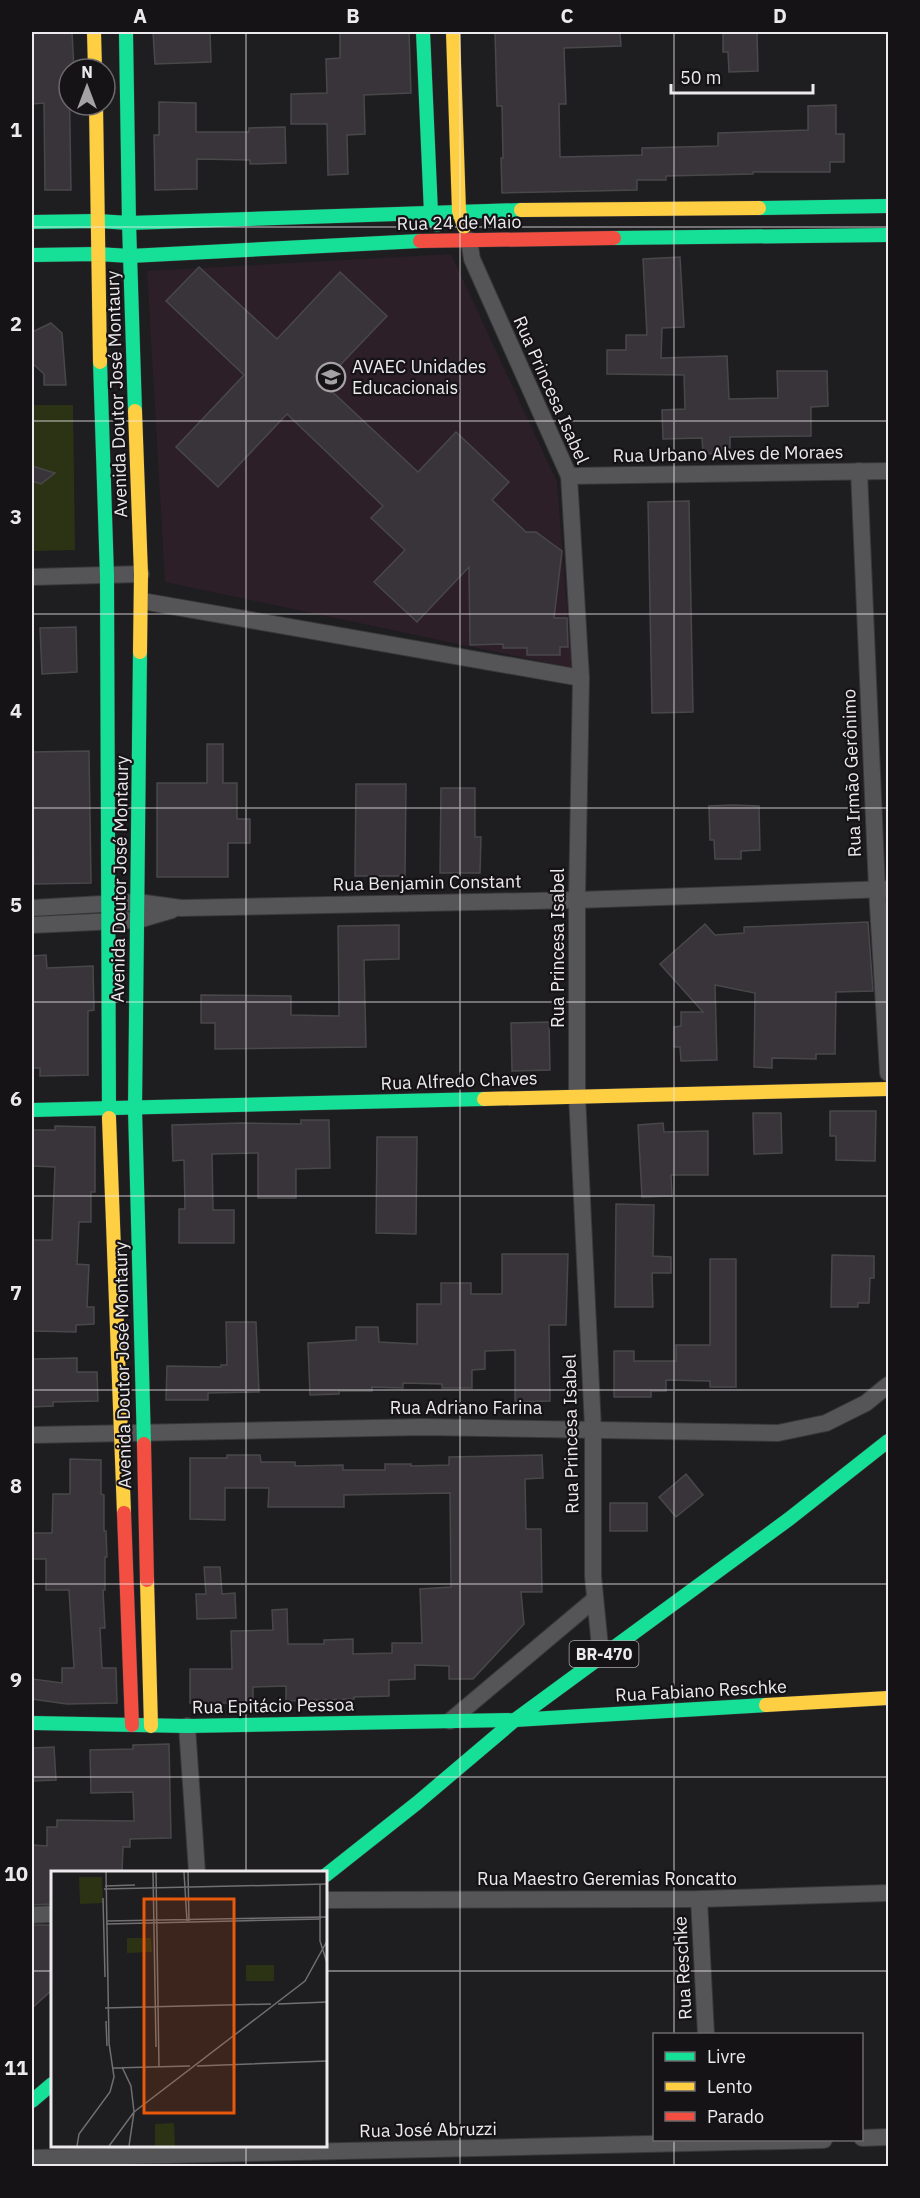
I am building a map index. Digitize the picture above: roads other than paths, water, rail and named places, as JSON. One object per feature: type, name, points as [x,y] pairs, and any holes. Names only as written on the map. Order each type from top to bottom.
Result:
[{"type":"main road","points":[[94,32],[95,57]]},
{"type":"main road","name":"Avenida Doutor José Montaury","points":[[126,32],[129,223],[142,601],[135,1109],[151,1726]]},
{"type":"main road","points":[[423,32],[431,213],[445,240]]},
{"type":"main road","points":[[453,32],[459,211],[469,240]]},
{"type":"main road","name":"Avenida Doutor José Montaury","points":[[96,117],[107,576],[109,1108],[132,1725]]},
{"type":"main road","name":"Rua 24 de Maio","points":[[32,222],[129,223],[459,211],[888,206]]},
{"type":"main road","name":"Rua 24 de Maio","points":[[32,255],[130,256],[445,240],[888,236]]},
{"type":"main road","name":"Rua Alfredo Chaves","points":[[32,1110],[888,1089]]},
{"type":"main road","name":"BR-470","points":[[327,1874],[417,1803],[515,1720],[789,1519],[888,1441]]},
{"type":"main road","name":"Rua Fabiano Reschke","points":[[515,1720],[888,1698]]},
{"type":"main road","name":"Rua Epitácio Pessoa","points":[[32,1723],[187,1726],[515,1720]]},
{"type":"main road","points":[[32,2100],[51,2085]]},
{"type":"street","points":[[445,240],[472,259]]},
{"type":"street","name":"Rua Princesa Isabel","points":[[469,240],[472,259],[569,476],[581,678],[576,900],[577,1095],[592,1428],[593,1576],[601,1656]]},
{"type":"street","name":"Rua Irmão Gerônimo","points":[[859,471],[883,889],[888,1073]]},
{"type":"street","name":"Rua Urbano Alves de Moraes","points":[[569,476],[888,471]]},
{"type":"street","points":[[32,577],[141,574]]},
{"type":"street","points":[[142,601],[581,678]]},
{"type":"street","name":"Rua Benjamin Constant","points":[[32,925],[107,913],[137,902],[181,908],[576,900],[883,889]]},
{"type":"street","name":"Rua Benjamin Constant","points":[[32,908],[107,913],[138,920],[181,908]]},
{"type":"street","name":"Rua Adriano Farina","points":[[32,1435],[423,1427],[778,1432],[826,1423],[866,1403],[888,1385]]},
{"type":"street","points":[[450,1721],[595,1599]]},
{"type":"street","points":[[187,1726],[197,1871]]},
{"type":"street","name":"Rua Maestro Geremias Roncatto","points":[[327,1900],[699,1899],[888,1893]]},
{"type":"street","name":"Rua Reschke","points":[[699,1899],[706,2033]]},
{"type":"street","points":[[32,1915],[51,1914]]},
{"type":"street","points":[[863,2138],[888,2137]]},
{"type":"street","name":"Rua José Abruzzi","points":[[32,2158],[712,2141]]},
{"type":"place","name":"AVAEC Unidades Educacionais","points":[[331,377]]}]
